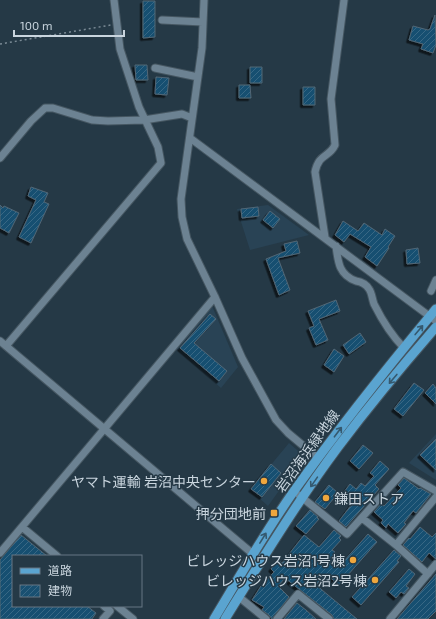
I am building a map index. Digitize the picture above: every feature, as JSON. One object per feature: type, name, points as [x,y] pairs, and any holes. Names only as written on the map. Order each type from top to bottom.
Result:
[{"type":"main road","name":"岩沼海浜緑地線","points":[[214,619],[253,554],[294,491],[368,391],[404,348],[433,319],[436,309]]},
{"type":"main road","name":"岩沼海浜緑地線","points":[[225,619],[302,498],[338,448],[436,327]]},
{"type":"street","points":[[114,0],[120,49],[144,120],[158,147],[161,163],[3,343],[253,554]]},
{"type":"street","points":[[204,0],[202,48],[181,199],[182,217],[187,239],[242,358],[276,420],[288,433],[318,458]]},
{"type":"street","points":[[324,237],[315,172],[317,162],[332,151],[335,145],[332,99],[344,0]]},
{"type":"street","points":[[162,20],[203,22]]},
{"type":"street","points":[[155,68],[198,77]]},
{"type":"street","points":[[0,158],[31,121],[45,108],[53,108],[92,120],[144,120],[182,114],[192,118]]},
{"type":"street","points":[[190,138],[433,319]]},
{"type":"street","points":[[336,246],[338,263],[342,271],[347,277],[365,284],[370,290],[374,304],[396,339],[404,348]]},
{"type":"street","points":[[431,291],[436,280]]},
{"type":"street","points":[[0,553],[215,297]]},
{"type":"street","points":[[294,491],[348,534],[402,472],[436,491]]},
{"type":"street","points":[[396,546],[436,497]]},
{"type":"street","points":[[362,518],[428,574]]},
{"type":"street","points":[[22,527],[56,555]]},
{"type":"street","points":[[390,619],[436,564]]},
{"type":"street","points":[[277,619],[298,594],[328,619]]},
{"type":"street","points":[[239,597],[266,619]]},
{"type":"street","points":[[103,619],[110,611],[105,607]]},
{"type":"street","points":[[118,607],[133,619]]},
{"type":"path","points":[[0,44],[117,24]]},
{"type":"shaded area","points":[[268,205],[309,235],[250,250],[237,209]]},
{"type":"shaded area","points":[[212,306],[238,367],[221,388],[177,349]]},
{"type":"shaded area","points":[[436,434],[436,480],[409,463]]},
{"type":"shaded area","points":[[289,443],[304,456],[268,506],[250,490]]},
{"type":"building","points":[[143,1],[155,1],[155,37],[143,38]]},
{"type":"building","points":[[435,15],[436,45],[433,53],[421,49],[423,44],[409,40],[413,26],[428,30],[430,29]]},
{"type":"building","points":[[135,65],[147,65],[148,80],[136,80]]},
{"type":"building","points":[[250,67],[262,67],[262,83],[250,83]]},
{"type":"building","points":[[156,77],[169,78],[167,95],[155,94]]},
{"type":"building","points":[[239,85],[250,85],[251,98],[239,98]]},
{"type":"building","points":[[303,87],[315,87],[315,105],[303,105]]},
{"type":"building","points":[[31,187],[48,193],[44,202],[49,204],[31,243],[19,237],[36,200],[28,196]]},
{"type":"building","points":[[0,205],[3,208],[4,206],[19,213],[9,233],[0,228]]},
{"type":"building","points":[[258,207],[259,216],[242,218],[241,209]]},
{"type":"building","points":[[270,211],[280,219],[273,228],[263,220]]},
{"type":"building","points":[[343,221],[358,231],[364,223],[382,235],[385,229],[395,236],[377,266],[365,257],[371,247],[350,234],[344,242],[335,235]]},
{"type":"building","points":[[297,241],[300,253],[278,258],[290,290],[279,295],[266,259],[286,251],[284,244]]},
{"type":"building","points":[[418,248],[420,263],[407,264],[406,250]]},
{"type":"building","points":[[336,300],[340,311],[319,319],[328,340],[316,345],[309,328],[314,326],[308,311]]},
{"type":"building","points":[[210,314],[216,319],[194,343],[227,371],[219,381],[180,348]]},
{"type":"building","points":[[360,333],[366,342],[349,354],[343,345]]},
{"type":"building","points":[[334,349],[344,356],[334,372],[324,365]]},
{"type":"building","points":[[414,383],[424,390],[403,416],[394,409]]},
{"type":"building","points":[[433,384],[436,388],[436,404],[425,393]]},
{"type":"building","points":[[436,439],[436,470],[420,455]]},
{"type":"building","points":[[363,445],[373,453],[359,469],[350,461]]},
{"type":"building","points":[[380,461],[389,469],[375,485],[379,489],[346,527],[339,521],[352,504],[341,496],[350,484],[356,489],[361,483],[365,486],[374,476],[370,473]]},
{"type":"building","points":[[271,464],[281,473],[262,497],[251,489]]},
{"type":"building","points":[[404,478],[419,489],[420,488],[431,494],[416,513],[413,511],[404,523],[406,524],[398,533],[388,524],[386,528],[381,523],[383,520],[374,512],[381,504],[384,506],[401,488],[398,485]]},
{"type":"building","points":[[329,485],[338,493],[325,509],[315,502]]},
{"type":"building","points":[[310,510],[319,519],[306,534],[296,526]]},
{"type":"building","points":[[420,527],[432,537],[436,533],[436,559],[429,553],[422,562],[403,545]]},
{"type":"building","points":[[334,530],[341,536],[339,538],[341,540],[332,550],[344,561],[368,534],[377,542],[339,585],[326,574],[316,585],[357,619],[334,619],[332,615],[285,578],[278,586],[289,597],[272,619],[262,610],[264,607],[252,600],[261,586],[274,572],[271,569],[278,560],[282,563],[304,535],[319,547]]},
{"type":"building","points":[[21,535],[46,555],[12,555],[12,607],[88,607],[96,613],[92,619],[0,619],[0,560]]},
{"type":"building","name":"ビレッジハウス岩沼2号棟","points":[[394,550],[401,556],[397,561],[399,562],[361,605],[352,597]]},
{"type":"building","points":[[409,569],[415,574],[406,586],[409,588],[404,594],[401,592],[396,598],[389,592]]},
{"type":"building","points":[[436,574],[436,611],[428,619],[397,619]]},
{"type":"building","points":[[297,603],[306,610],[316,619],[284,619]]},
{"type":"place","name":"ヤマト運輸 岩沼中央センター","points":[[264,481]]},
{"type":"place","name":"鎌田ストア","points":[[326,498]]},
{"type":"place","name":"押分団地前","points":[[274,513]]},
{"type":"place","name":"ビレッジハウス岩沼1号棟","points":[[353,560]]},
{"type":"place","name":"ビレッジハウス岩沼2号棟","points":[[375,580]]}]
